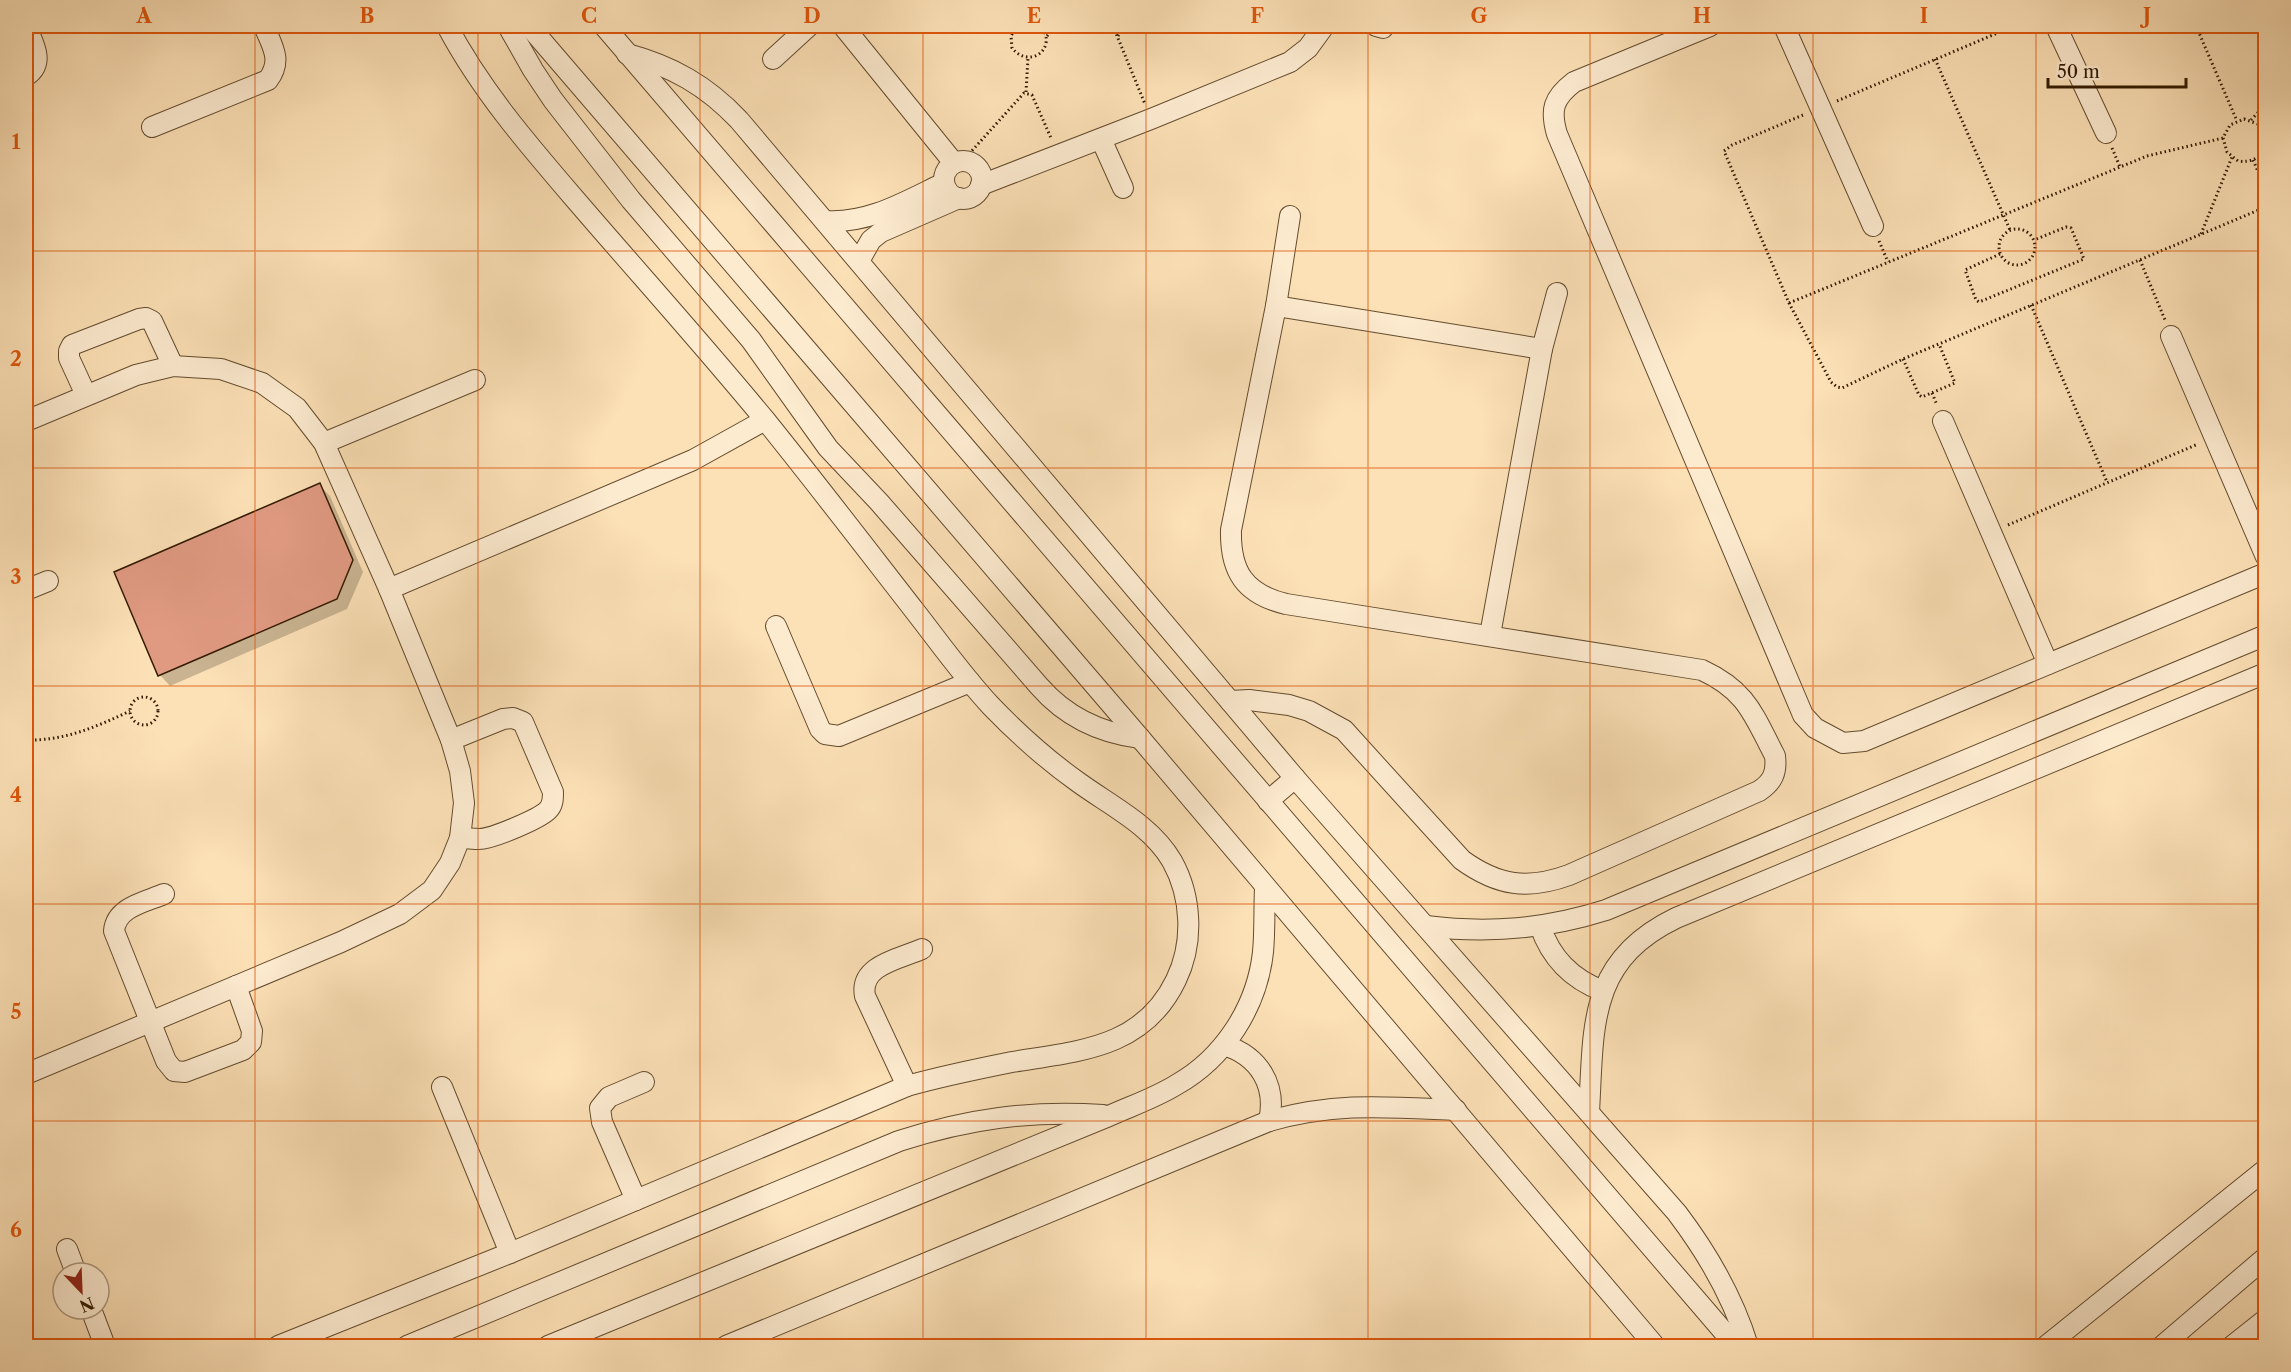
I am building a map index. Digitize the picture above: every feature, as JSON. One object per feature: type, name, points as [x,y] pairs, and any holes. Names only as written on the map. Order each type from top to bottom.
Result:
[{"type":"street","points":[[26,26],[37,59],[34,69],[26,76]]},
{"type":"street","points":[[152,127],[268,80],[277,63],[264,26]]},
{"type":"street","points":[[278,1347],[510,1253],[907,1086],[965,1071],[1101,1047],[1137,1027],[1166,997],[1177,979],[1188,939],[1189,918],[1180,878],[1159,843],[1144,828],[1054,764],[1010,725],[970,682],[765,420],[530,147],[472,70],[447,26]]},
{"type":"street","points":[[508,26],[533,70],[559,108],[631,200],[752,340],[828,448],[879,502],[1038,686],[1062,710],[1091,726],[1123,736],[1140,738]]},
{"type":"street","points":[[529,26],[1140,738],[1655,1347]]},
{"type":"street","points":[[604,26],[1736,1347]]},
{"type":"street","points":[[773,59],[809,26]]},
{"type":"street","points":[[843,26],[958,162]]},
{"type":"street","points":[[981,185],[1059,156],[1290,62],[1308,48],[1324,26]]},
{"type":"street","points":[[1710,26],[1574,82],[1562,91],[1554,105],[1553,120],[1803,714],[1815,728],[1843,743],[1864,741],[2265,573]]},
{"type":"street","points":[[1784,26],[1873,226]]},
{"type":"street","points":[[2056,26],[2106,133]]},
{"type":"street","points":[[627,54],[648,59],[678,72],[723,103],[1295,778],[1589,1112],[1692,1233],[1719,1275],[1740,1321],[1748,1347]]},
{"type":"street","points":[[1101,139],[1123,188]]},
{"type":"street","points":[[859,261],[868,245],[881,232],[959,198],[973,196],[981,185],[982,176],[972,162],[958,162],[946,171],[944,183],[952,195],[959,198]]},
{"type":"street","points":[[825,221],[840,222],[868,218],[944,183]]},
{"type":"street","points":[[1230,701],[1260,701],[1289,705],[1309,711],[1344,730],[1462,860],[1477,871],[1513,884],[1552,881],[1569,875],[1759,791],[1768,785],[1774,776],[1776,766],[1775,756],[1745,700],[1725,682],[1702,670],[1286,604],[1266,599],[1249,587],[1236,570],[1231,550],[1232,530],[1276,306],[1290,216]]},
{"type":"street","points":[[1490,635],[1542,349],[1557,293]]},
{"type":"street","points":[[1276,306],[1542,349]]},
{"type":"street","points":[[86,395],[69,358],[72,345],[139,319],[146,318],[152,321],[173,366]]},
{"type":"street","points":[[2171,336],[2265,557]]},
{"type":"street","points":[[26,420],[136,375],[173,366],[221,369],[262,383],[297,408],[324,443],[389,589],[452,740],[460,771],[464,803],[460,838],[450,863],[432,890],[400,914],[341,942],[26,1074]]},
{"type":"street","points":[[324,443],[475,380]]},
{"type":"street","points":[[389,589],[693,460],[765,420]]},
{"type":"street","points":[[1943,421],[2048,664]]},
{"type":"street","points":[[26,590],[48,581]]},
{"type":"street","points":[[776,626],[820,729],[832,736],[839,736],[970,682]]},
{"type":"street","points":[[1426,926],[1490,931],[1540,926],[1580,918],[1632,900],[2265,635]]},
{"type":"street","points":[[1589,1112],[1594,1027],[1603,991],[1610,975],[1631,947],[1645,935],[1676,918],[2265,673]]},
{"type":"street","points":[[452,740],[503,719],[513,718],[523,722],[553,792],[548,810],[502,834],[481,839],[460,838]]},
{"type":"street","points":[[1268,801],[1295,778]]},
{"type":"street","points":[[548,1347],[1109,1116],[1176,1085],[1209,1060],[1224,1045],[1246,1010],[1260,971],[1263,952],[1265,888]]},
{"type":"street","points":[[164,894],[124,911],[118,916],[114,931],[169,1067],[185,1072],[243,1050],[251,1042],[252,1031],[236,986]]},
{"type":"street","points":[[1540,926],[1551,951],[1568,972],[1590,987],[1603,991]]},
{"type":"street","points":[[907,1086],[865,996],[864,982],[873,970],[922,950]]},
{"type":"street","points":[[1224,1045],[1244,1053],[1260,1068],[1266,1078],[1272,1099],[1269,1121]]},
{"type":"street","points":[[636,1200],[599,1115],[600,1108],[609,1097],[644,1082]]},
{"type":"street","points":[[442,1087],[510,1253]]},
{"type":"street","points":[[726,1347],[1269,1121],[1304,1112],[1348,1106],[1456,1110]]},
{"type":"street","points":[[407,1347],[899,1141],[939,1128],[1023,1114],[1066,1113],[1109,1116]]},
{"type":"street","points":[[2046,1347],[2265,1169]]},
{"type":"street","points":[[67,1249],[72,1261]]},
{"type":"street","points":[[2162,1347],[2265,1257]]},
{"type":"street","points":[[2232,1347],[2265,1319]]},
{"type":"street","points":[[95,1321],[105,1347]]},
{"type":"path","points":[[1017,26],[1011,36],[1012,48],[1022,56],[1028,57],[1044,49],[1046,36],[1054,26]]},
{"type":"path","points":[[1041,26],[1046,36]]},
{"type":"path","points":[[1113,26],[1151,119]]},
{"type":"path","points":[[1118,36],[1124,26]]},
{"type":"path","points":[[2014,26],[1731,145],[1724,151],[1789,303],[1831,382],[1837,387],[1842,387],[2265,207]]},
{"type":"path","points":[[2196,26],[2237,121]]},
{"type":"path","points":[[1026,92],[1028,57]]},
{"type":"path","points":[[1935,59],[2010,230]]},
{"type":"path","points":[[958,162],[1026,92]]},
{"type":"path","points":[[1026,92],[1032,95],[1059,156]]},
{"type":"path","points":[[2252,120],[2265,104]]},
{"type":"path","points":[[2265,135],[2258,124],[2252,120],[2237,121],[2226,130],[2223,138],[2224,145],[2232,157],[2246,162],[2259,156],[2265,145]]},
{"type":"path","points":[[1789,303],[2147,156],[2223,138]]},
{"type":"path","points":[[2200,234],[2232,157]]},
{"type":"path","points":[[2253,160],[2265,190]]},
{"type":"path","points":[[2259,210],[2265,225]]},
{"type":"path","points":[[2000,254],[1965,270],[1976,300],[1979,302],[2084,259],[2071,228],[2066,227],[2034,240]]},
{"type":"path","points":[[2010,230],[2024,230],[2034,240],[2034,254],[2025,264],[2011,264],[2000,254],[2000,240],[2010,230]]},
{"type":"path","points":[[2140,260],[2171,336]]},
{"type":"path","points":[[2031,305],[2107,482]]},
{"type":"path","points":[[1904,359],[1919,395],[1922,397],[1932,393],[1954,383],[1939,344]]},
{"type":"path","points":[[1991,532],[2213,437]]},
{"type":"path","points":[[26,740],[43,741],[92,728],[130,711],[136,700],[147,698],[153,700],[158,711],[153,722],[141,724],[135,722],[130,711]]},
{"type":"building","points":[[320,483],[353,560],[337,599],[158,676],[114,572]]}]
